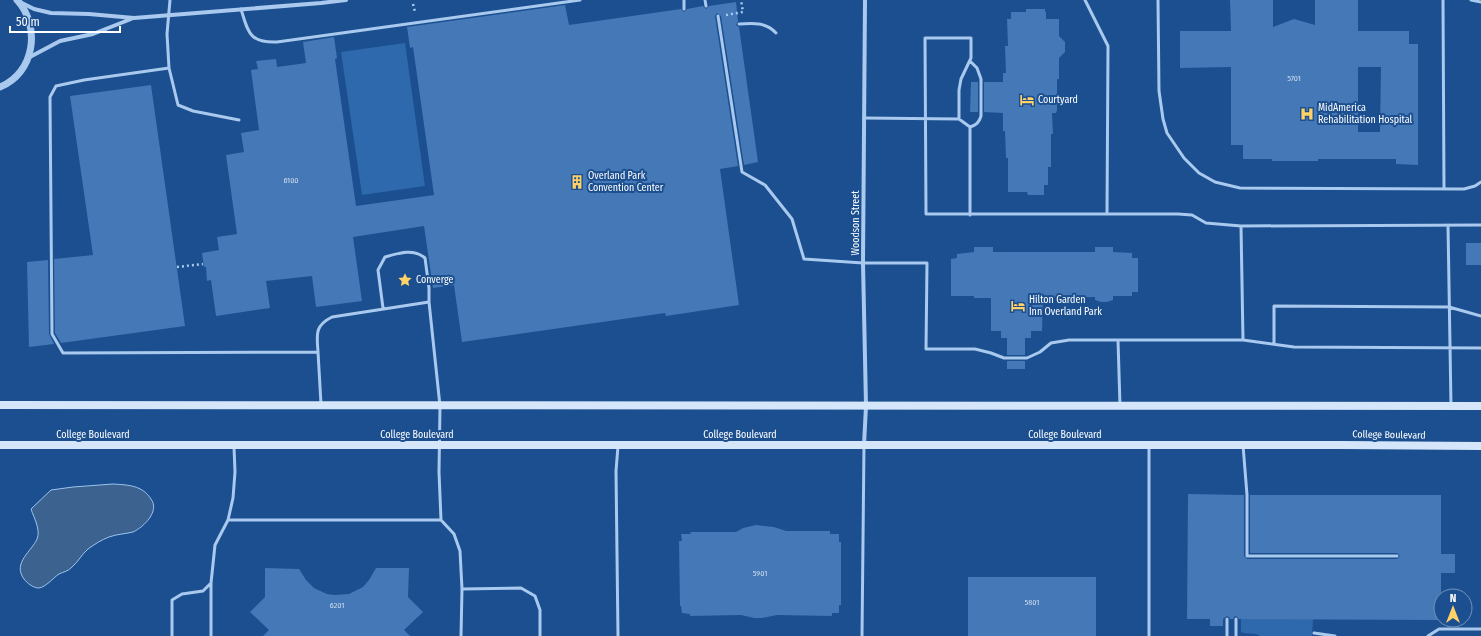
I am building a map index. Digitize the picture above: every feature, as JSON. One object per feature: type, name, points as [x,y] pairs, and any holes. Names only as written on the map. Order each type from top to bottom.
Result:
[{"type":"main road","points":[[0,405],[1481,406]]},
{"type":"main road","name":"College Boulevard","points":[[0,445],[1481,446]]},
{"type":"street","points":[[17,0],[34,9],[51,13],[89,14],[134,18],[346,0]]},
{"type":"street","points":[[0,92],[2,86],[22,69],[28,58],[32,45],[32,33],[29,21],[24,9],[17,0]]},
{"type":"street","name":"Woodson Street","points":[[864,445],[866,406],[863,264],[865,0]]},
{"type":"street","points":[[28,58],[60,41],[93,34],[134,18]]},
{"type":"lane","points":[[170,0],[167,34],[169,68],[178,105],[193,111],[239,120]]},
{"type":"lane","points":[[241,9],[248,32],[256,39],[265,42],[277,42],[580,0]]},
{"type":"lane","points":[[684,0],[684,9]]},
{"type":"lane","points":[[705,0],[706,6]]},
{"type":"lane","points":[[1085,0],[1108,46],[1107,213]]},
{"type":"lane","points":[[1158,0],[1159,91],[1163,119],[1167,133],[1173,143],[1184,158],[1199,173],[1215,182],[1240,188],[1464,189],[1475,186],[1481,182]]},
{"type":"lane","points":[[1443,0],[1444,189]]},
{"type":"lane","points":[[1471,0],[1481,2]]},
{"type":"lane","points":[[718,16],[742,172],[765,185],[792,219],[804,259],[863,264],[927,264],[926,349],[975,349],[1004,358],[1027,358],[1040,352],[1051,343],[1069,340],[1243,340],[1294,347],[1481,348]]},
{"type":"lane","points":[[739,24],[760,23],[768,26],[776,33]]},
{"type":"lane","points":[[959,119],[960,80],[971,58],[971,38],[925,38],[926,214],[1107,213],[1192,215],[1206,223],[1241,226],[1481,225]]},
{"type":"lane","points":[[970,61],[977,68],[981,79],[981,116],[979,122],[975,126],[970,127]]},
{"type":"lane","points":[[169,68],[84,80],[56,86],[50,97],[52,334],[63,353],[318,352]]},
{"type":"lane","points":[[864,118],[959,119],[970,127]]},
{"type":"lane","points":[[970,127],[970,214]]},
{"type":"lane","points":[[1448,225],[1451,406]]},
{"type":"lane","points":[[1241,226],[1243,340]]},
{"type":"lane","points":[[383,308],[378,270],[385,257],[401,252],[419,253],[425,258],[440,406],[439,472],[441,520],[454,534],[460,552],[462,589],[461,636]]},
{"type":"lane","points":[[321,405],[317,335],[318,327],[324,320],[343,314],[429,302]]},
{"type":"lane","points":[[1274,344],[1274,306],[1449,307],[1481,316]]},
{"type":"lane","points":[[1118,340],[1120,406]]},
{"type":"lane","points":[[211,636],[211,583],[215,545],[228,520],[233,498],[235,472],[234,445]]},
{"type":"lane","points":[[862,636],[864,445]]},
{"type":"lane","points":[[1149,445],[1149,636]]},
{"type":"lane","points":[[1243,445],[1247,490],[1247,556],[1398,556]]},
{"type":"lane","points":[[618,446],[616,471],[618,636]]},
{"type":"lane","points":[[228,520],[441,520]]},
{"type":"lane","points":[[172,636],[172,600],[182,594],[202,591],[211,583]]},
{"type":"lane","points":[[462,589],[521,588],[535,596],[540,610],[540,636]]},
{"type":"lane","points":[[1227,619],[1227,636]]},
{"type":"lane","points":[[1236,619],[1236,636]]},
{"type":"lane","points":[[1428,636],[1439,628],[1481,629]]},
{"type":"lane","points":[[1314,633],[1335,636]]},
{"type":"path","points":[[718,16],[743,12],[741,0]]},
{"type":"path","points":[[413,4],[415,12]]},
{"type":"path","points":[[177,267],[203,264]]},
{"type":"shaded area","points":[[405,43],[425,186],[362,195],[341,52]]},
{"type":"shaded area","points":[[113,484],[139,488],[147,494],[151,499],[154,509],[146,523],[133,532],[103,539],[88,549],[71,568],[59,574],[44,586],[37,588],[28,584],[21,573],[20,568],[24,558],[35,544],[38,535],[37,524],[31,509],[51,490]]},
{"type":"shaded area","points":[[1241,619],[1313,619],[1312,636],[1260,636],[1256,634],[1243,633],[1241,632]]},
{"type":"building","points":[[1230,0],[1273,0],[1273,27],[1294,19],[1315,25],[1315,0],[1358,0],[1358,31],[1409,31],[1409,44],[1418,44],[1418,165],[1396,164],[1396,159],[1318,159],[1318,161],[1272,161],[1272,159],[1243,159],[1243,145],[1231,145],[1231,67],[1180,68],[1180,31],[1231,31]],"holes":[[[1358,67],[1381,67],[1380,132],[1358,132]]]},
{"type":"building","name":"Overland Park Convention Center","points":[[736,2],[738,21],[736,25],[739,27],[758,162],[744,165],[721,16],[717,13],[715,16],[738,166],[720,169],[739,305],[666,316],[665,313],[462,342],[454,285],[433,288],[424,226],[353,237],[362,301],[316,307],[312,276],[266,281],[270,308],[216,316],[211,280],[207,281],[206,267],[204,267],[202,253],[219,250],[217,237],[237,234],[226,155],[244,152],[241,133],[259,130],[251,70],[258,69],[256,61],[276,59],[277,67],[306,63],[303,42],[334,37],[337,58],[335,59],[356,206],[434,195],[413,47],[410,48],[407,27],[565,5],[569,25],[681,9],[684,12],[687,9],[703,6],[706,9],[709,6]]},
{"type":"building","name":"Courtyard","points":[[1026,9],[1045,9],[1046,19],[1059,19],[1059,36],[1065,42],[1065,52],[1059,58],[1057,110],[1056,113],[1052,113],[1053,134],[1051,134],[1051,167],[1048,167],[1048,185],[1044,185],[1044,195],[1028,195],[1027,192],[1008,192],[1008,158],[1006,158],[1005,131],[1003,131],[1003,113],[984,112],[984,82],[1003,82],[1003,73],[1006,73],[1005,46],[1008,46],[1007,19],[1011,19],[1011,12],[1026,12]]},
{"type":"building","points":[[971,82],[978,82],[978,112],[970,112]]},
{"type":"building","points":[[151,85],[185,326],[61,343],[55,333],[54,259],[93,255],[70,96]]},
{"type":"building","points":[[1466,243],[1481,243],[1481,265],[1466,265]]},
{"type":"building","name":"Hilton Garden Inn Overland Park","points":[[974,247],[993,247],[993,252],[1095,252],[1095,247],[1113,247],[1113,252],[1132,253],[1132,258],[1138,258],[1138,292],[1132,292],[1132,296],[1113,296],[1113,300],[1107,302],[1095,300],[1095,297],[1043,298],[1042,331],[1031,331],[1031,338],[1025,338],[1025,355],[1007,355],[1007,338],[1001,338],[1001,331],[991,331],[991,298],[951,296],[951,259],[957,258],[957,254],[974,252]]},
{"type":"building","points":[[48,260],[49,334],[54,344],[29,347],[27,262]]},
{"type":"building","points":[[1007,361],[1025,361],[1025,369],[1007,369]]},
{"type":"building","points":[[1188,494],[1244,495],[1244,556],[1247,559],[1397,559],[1400,556],[1397,553],[1250,553],[1250,495],[1441,495],[1441,554],[1455,554],[1455,573],[1441,573],[1441,588],[1433,588],[1433,620],[1239,619],[1236,616],[1233,619],[1230,619],[1227,616],[1223,619],[1223,626],[1210,626],[1210,619],[1187,619]]},
{"type":"building","points":[[756,525],[774,527],[786,531],[830,531],[830,534],[839,534],[839,542],[841,542],[841,605],[839,605],[839,613],[832,613],[832,616],[777,615],[754,618],[741,615],[690,616],[690,614],[682,613],[680,606],[679,541],[682,541],[681,534],[691,534],[690,532],[736,532],[743,528]]},
{"type":"building","points":[[265,568],[299,569],[306,580],[314,588],[327,594],[334,595],[349,594],[363,587],[376,568],[409,568],[408,597],[423,612],[404,630],[410,636],[263,636],[269,630],[250,612],[265,597]]},
{"type":"building","points":[[968,577],[1096,577],[1096,636],[968,636]]},
{"type":"place","name":"Courtyard","points":[[1027,100]]},
{"type":"place","name":"MidAmerica Rehabilitation Hospital","points":[[1307,114]]},
{"type":"place","name":"Overland Park Convention Center","points":[[577,182]]},
{"type":"place","name":"Converge","points":[[405,280]]},
{"type":"place","name":"Hilton Garden Inn Overland Park","points":[[1018,306]]}]
